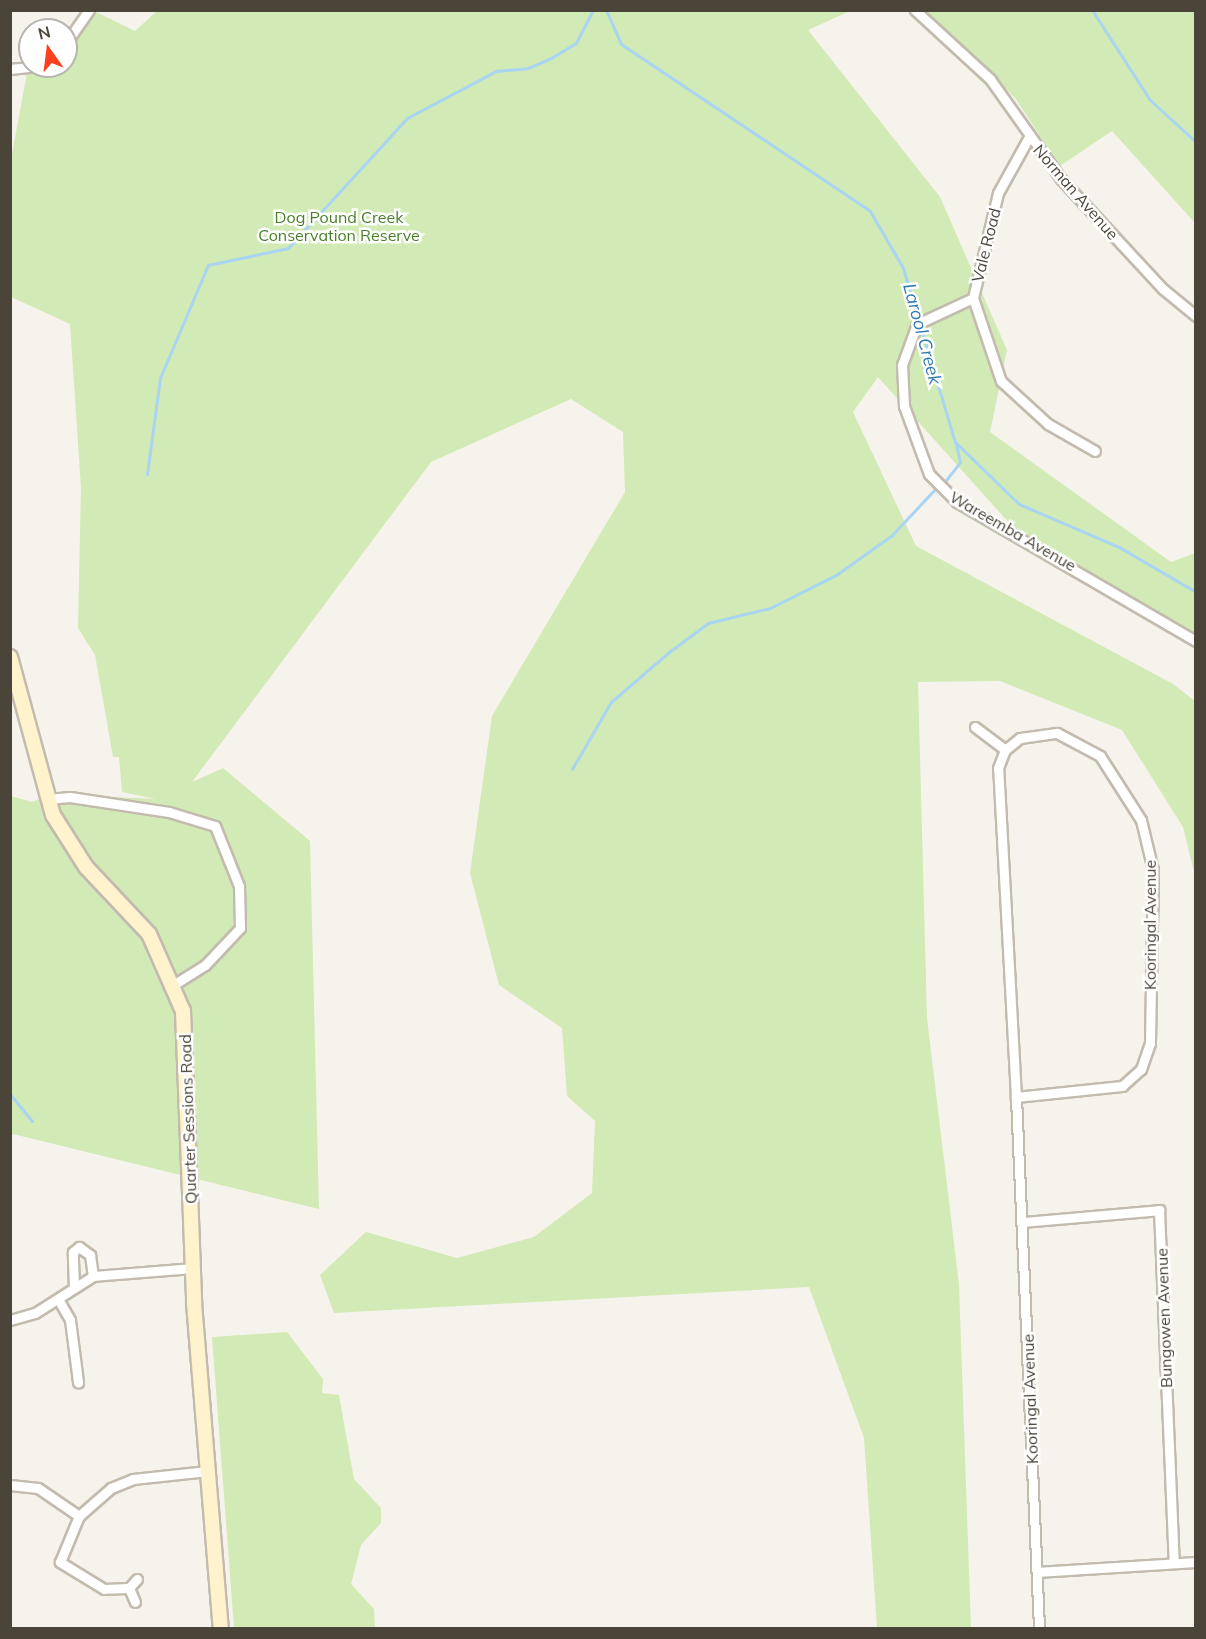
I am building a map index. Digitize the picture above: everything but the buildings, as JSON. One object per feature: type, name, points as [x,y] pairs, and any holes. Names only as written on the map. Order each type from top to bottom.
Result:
[{"type":"main road","name":"Quarter Sessions Road","points":[[10,657],[47,800],[75,854],[144,927],[175,984],[188,1043],[192,1268],[222,1629]]},
{"type":"street","points":[[78,25],[89,10]]},
{"type":"street","name":"Norman Avenue","points":[[915,10],[990,79],[1029,137],[1162,289],[1196,316]]},
{"type":"street","name":"Vale Road","points":[[1029,137],[999,193],[973,297],[1001,381],[1048,424],[1095,451]]},
{"type":"street","name":"Wareemba Avenue","points":[[973,297],[925,318],[916,327],[902,365],[904,406],[918,452],[942,490],[1196,641]]},
{"type":"street","points":[[975,726],[1005,750]]},
{"type":"street","name":"Kooringal Avenue","points":[[1016,1097],[1122,1086],[1141,1069],[1150,1043],[1153,870],[1141,820],[1100,756],[1057,734],[1034,732],[1005,750],[997,788],[1023,1222],[1039,1629]]},
{"type":"street","points":[[47,800],[70,797],[177,816],[215,826],[243,906],[240,928],[229,943],[175,984]]},
{"type":"street","points":[[177,816],[177,828]]},
{"type":"street","name":"Bungowen Avenue","points":[[1023,1222],[1159,1210],[1174,1563]]},
{"type":"street","points":[[74,1288],[74,1252],[79,1247],[90,1255],[93,1276]]},
{"type":"street","points":[[10,1320],[58,1299],[93,1276],[192,1268]]},
{"type":"street","points":[[58,1299],[70,1320],[78,1382]]},
{"type":"street","points":[[129,1588],[96,1587],[60,1562],[79,1516],[111,1488],[133,1479],[208,1471]]},
{"type":"street","points":[[10,1485],[38,1488],[79,1516]]},
{"type":"street","points":[[1037,1572],[1196,1562]]},
{"type":"street","points":[[129,1588],[137,1579]]},
{"type":"street","points":[[129,1588],[135,1602]]},
{"type":"green space","name":"Dog Pound Creek Conservation Reserve","points":[[158,10],[850,11],[808,30],[940,197],[1007,350],[990,432],[1171,562],[1195,553],[1195,645],[1028,544],[878,377],[853,412],[916,546],[1173,684],[1195,701],[1195,876],[1183,827],[1122,730],[1000,681],[918,682],[927,1018],[959,1285],[971,1628],[877,1628],[864,1438],[809,1287],[334,1313],[320,1275],[366,1232],[457,1258],[534,1237],[592,1193],[595,1121],[567,1096],[562,1028],[499,985],[470,873],[492,716],[625,492],[623,432],[571,399],[431,462],[192,782],[223,768],[310,841],[319,1209],[13,1134],[11,1138],[11,796],[32,802],[52,794],[156,799],[122,792],[119,757],[113,757],[95,655],[78,628],[81,488],[70,324],[11,297],[11,159],[26,78],[78,78],[78,32],[94,11],[135,31]]},
{"type":"green space","points":[[927,11],[1195,11],[1195,223],[1112,131],[1060,166],[1015,98]]},
{"type":"green space","points":[[287,1332],[323,1379],[322,1393],[339,1395],[354,1479],[381,1508],[381,1523],[361,1545],[351,1584],[374,1609],[375,1628],[234,1628],[212,1337]]},
{"type":"waterway","points":[[147,474],[160,378],[208,265],[288,248],[407,118],[496,71],[528,68],[551,58],[576,43],[593,10]]},
{"type":"waterway","name":"Larool Creek","points":[[606,10],[621,44],[870,211],[903,268],[955,442],[1019,504],[1119,547],[1196,592]]},
{"type":"waterway","points":[[1092,10],[1150,100],[1196,142]]},
{"type":"waterway","points":[[943,484],[960,462],[956,445]]},
{"type":"waterway","points":[[572,769],[611,702],[669,652],[708,623],[770,608],[836,575],[892,535],[935,489]]},
{"type":"waterway","points":[[10,1094],[32,1121]]}]
